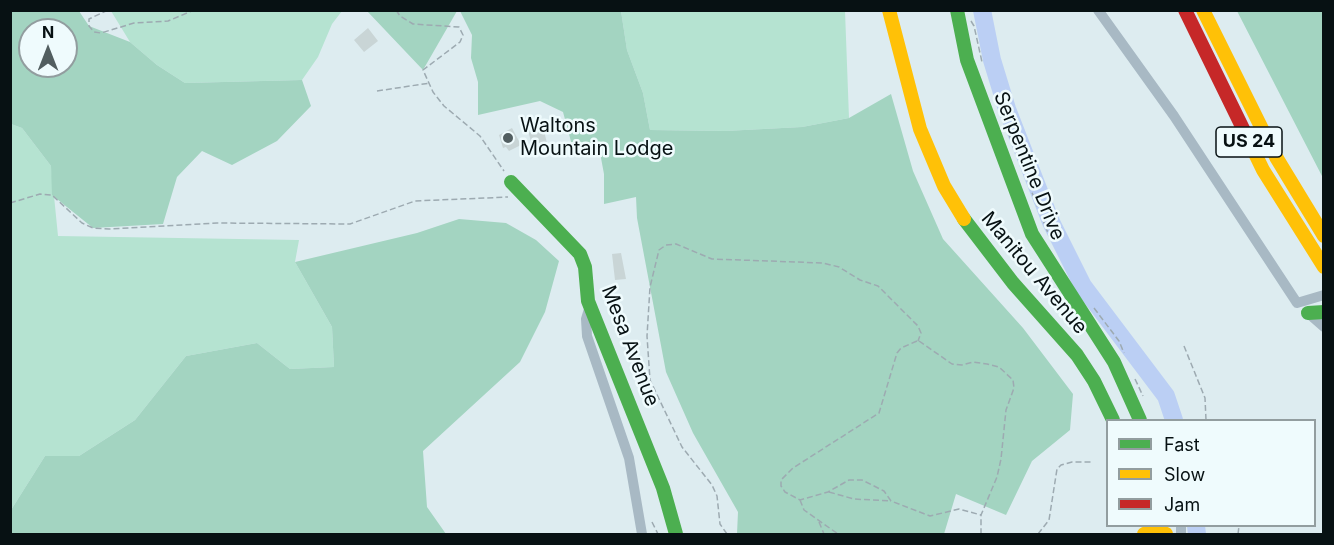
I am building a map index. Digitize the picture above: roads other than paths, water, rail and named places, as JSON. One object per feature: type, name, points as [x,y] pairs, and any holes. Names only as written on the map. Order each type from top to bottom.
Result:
[{"type":"main road","name":"Manitou Avenue","points":[[889,10],[920,129],[944,186],[965,220],[1006,275],[1077,355],[1094,381],[1113,419]]},
{"type":"main road","name":"US 24","points":[[1185,10],[1263,170],[1323,267]]},
{"type":"main road","name":"US 24","points":[[1203,10],[1280,162],[1323,236]]},
{"type":"main road","name":"Serpentine Drive","points":[[963,14],[960,35],[967,60],[1032,234],[1114,362],[1140,419]]},
{"type":"main road","points":[[1280,162],[1323,225]]},
{"type":"main road","name":"Mesa Avenue","points":[[511,182],[580,254],[585,267],[590,306],[663,488],[676,534]]},
{"type":"main road","points":[[1308,313],[1323,312]]},
{"type":"street","points":[[1098,10],[1174,116],[1297,303],[1323,327]]},
{"type":"street","points":[[1297,303],[1323,295]]},
{"type":"street","points":[[590,306],[586,319],[586,336],[632,467],[642,534]]},
{"type":"waterway","points":[[982,10],[992,60],[1007,109],[1051,222],[1083,286],[1166,396],[1174,419]]},
{"type":"waterway","points":[[1196,527],[1197,534]]},
{"type":"place","name":"Waltons Mountain Lodge","points":[[508,138]]}]
